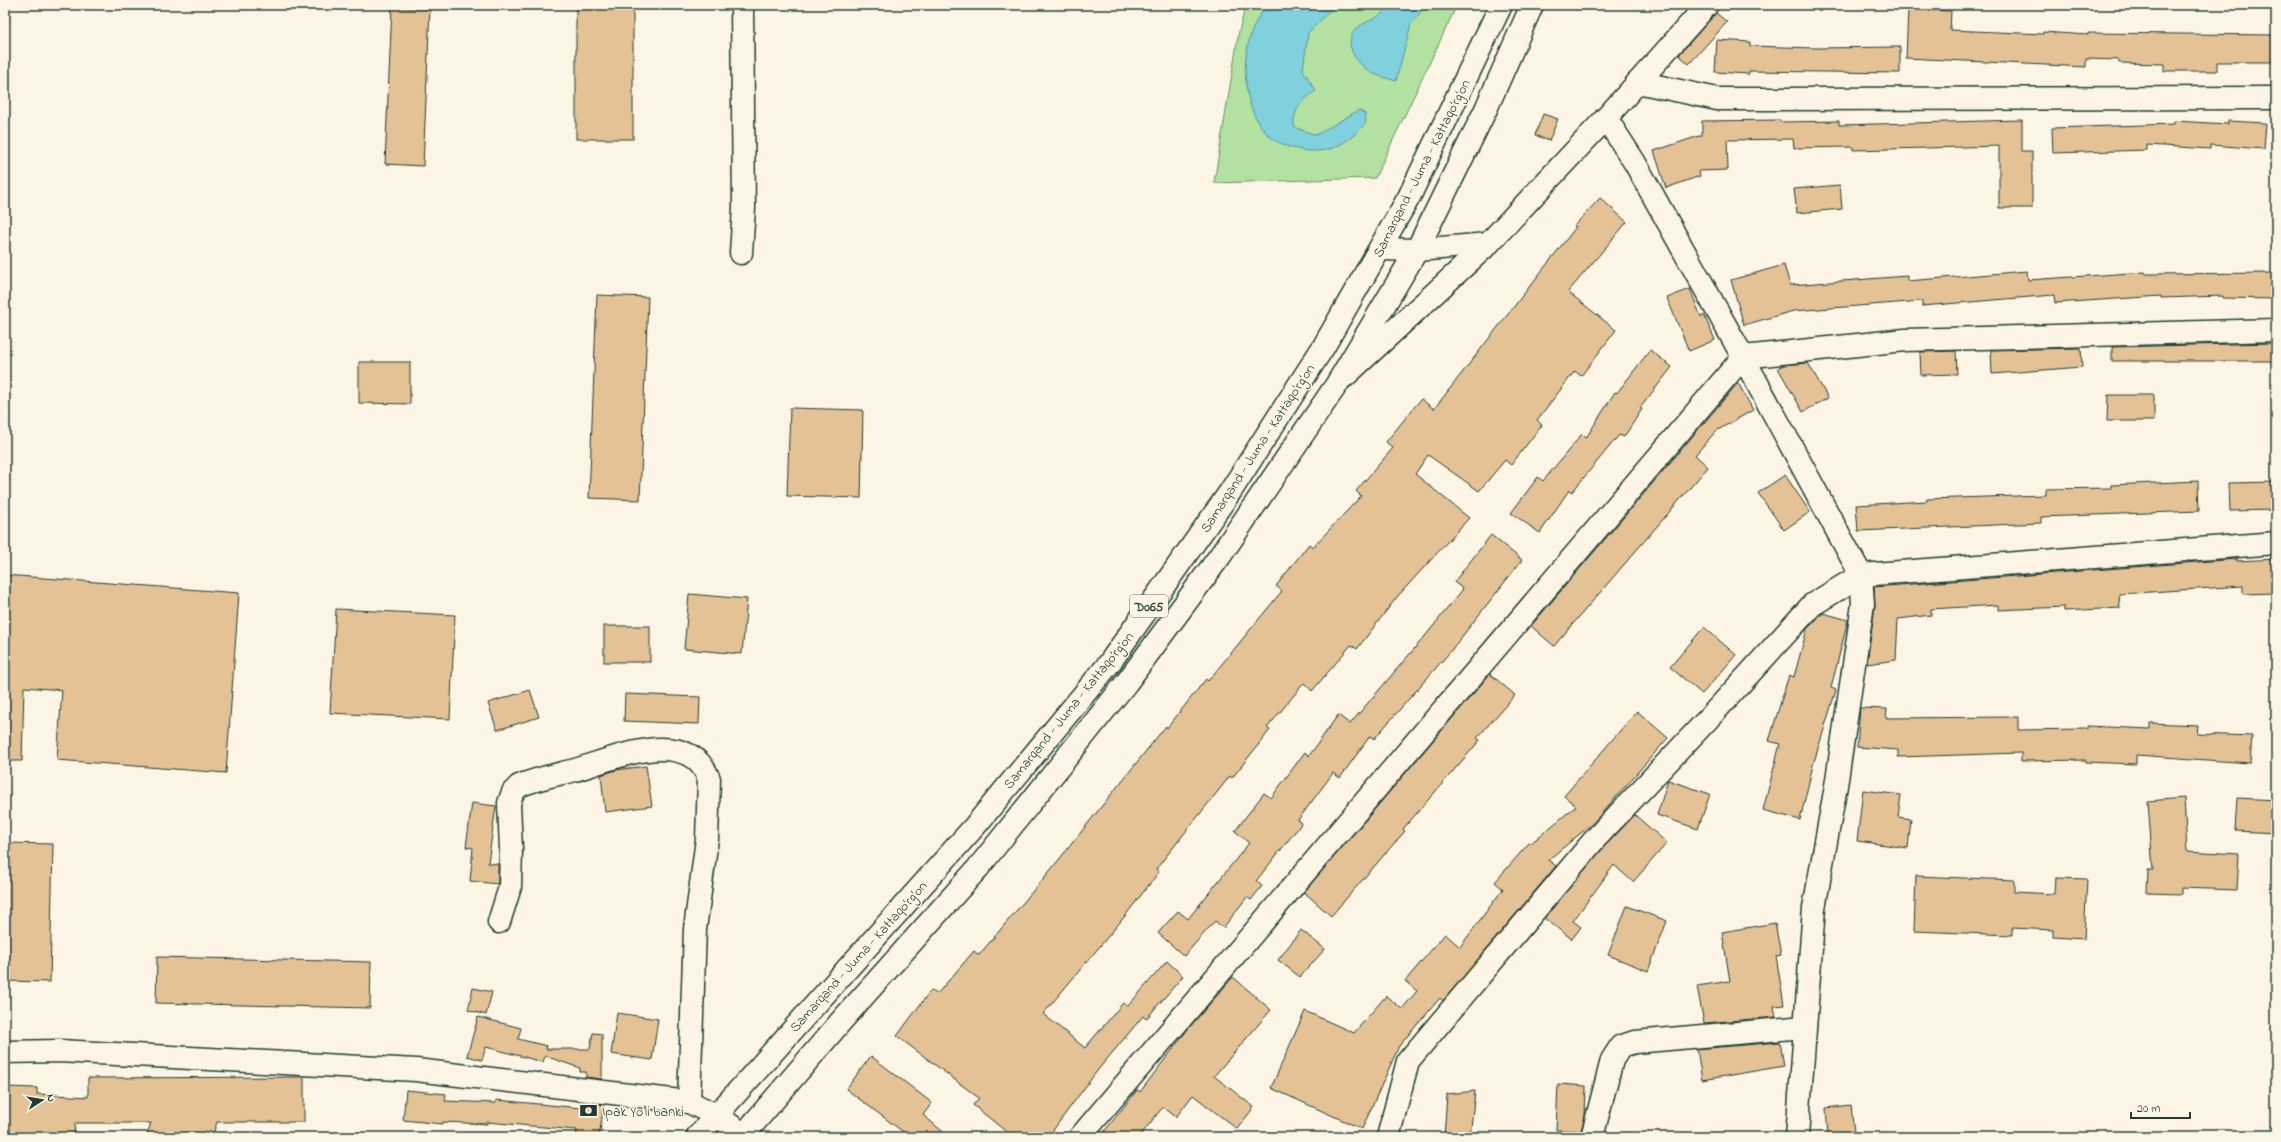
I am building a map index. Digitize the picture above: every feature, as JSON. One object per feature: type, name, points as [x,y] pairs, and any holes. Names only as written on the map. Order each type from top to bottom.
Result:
[{"type":"street","points":[[741,253],[744,208],[742,5]]},
{"type":"street","name":"Samarqand - Juma - Kattaqo‘rg‘on","points":[[697,1137],[975,826],[1108,665],[1230,492],[1324,346],[1409,197],[1501,5]]},
{"type":"street","name":"Samarqand - Juma - Kattaqo‘rg‘on","points":[[743,1136],[843,1019],[978,868],[1127,682],[1220,556],[1337,384],[1417,250],[1492,96],[1532,5]]},
{"type":"street","points":[[1337,384],[1488,244],[1606,118],[1707,5]]},
{"type":"street","points":[[1638,82],[1717,100],[2276,98]]},
{"type":"street","points":[[1606,118],[1635,163],[1743,357],[1860,575],[1863,604],[1836,786],[1814,908],[1797,1137]]},
{"type":"street","points":[[1380,249],[1417,250],[1488,244]]},
{"type":"street","points":[[1080,1137],[1743,357],[1905,340],[2276,330]]},
{"type":"street","points":[[1388,1137],[1408,1061],[1595,838],[1708,719],[1812,605],[1860,575],[2276,543]]},
{"type":"street","points":[[499,922],[510,887],[511,849],[508,803],[513,792],[519,786],[637,751],[661,748],[688,756],[699,762],[705,770],[708,787],[706,839],[695,928],[689,1102]]},
{"type":"street","points":[[1592,1137],[1612,1060],[1621,1046],[1635,1042],[1805,1028]]},
{"type":"street","points":[[5,1052],[59,1051],[416,1070],[689,1102],[716,1115],[743,1136]]},
{"type":"green space","points":[[1246,5],[1457,5],[1375,178],[1214,183],[1239,31]]},
{"type":"water","points":[[1268,5],[1335,5],[1308,33],[1303,70],[1316,91],[1299,106],[1295,115],[1294,127],[1316,135],[1359,110],[1365,114],[1366,123],[1344,143],[1327,150],[1300,150],[1274,140],[1258,122],[1251,106],[1246,88],[1245,70],[1251,34],[1258,18]]},
{"type":"water","points":[[1387,5],[1426,5],[1411,24],[1396,81],[1378,76],[1361,65],[1353,54],[1350,41],[1356,29],[1381,14]]},
{"type":"building","points":[[576,5],[633,5],[633,139],[576,139]]},
{"type":"building","points":[[392,7],[430,9],[423,166],[385,164]]},
{"type":"building","points":[[1908,9],[1951,11],[1950,30],[2043,34],[2043,32],[2088,35],[2088,33],[2276,35],[2276,62],[2217,62],[2217,71],[2164,71],[2164,64],[2119,63],[2119,60],[2086,59],[2086,67],[1906,58]]},
{"type":"building","points":[[1716,13],[1727,22],[1689,64],[1679,55]]},
{"type":"building","points":[[1717,40],[1750,42],[1750,46],[1816,48],[1900,47],[1900,73],[1749,71],[1749,74],[1715,72]]},
{"type":"building","points":[[1543,114],[1558,119],[1549,141],[1535,135]]},
{"type":"building","points":[[1780,120],[1780,122],[1839,121],[1839,125],[2022,120],[2022,151],[2032,151],[2032,208],[1999,208],[1999,146],[1853,150],[1853,147],[1794,148],[1793,139],[1727,140],[1728,170],[1699,171],[1700,176],[1666,188],[1654,151],[1702,135],[1702,121]]},
{"type":"building","points":[[2174,121],[2228,124],[2228,121],[2266,123],[2264,149],[2210,145],[2210,149],[2147,145],[2147,150],[2053,153],[2052,128],[2174,124]]},
{"type":"building","points":[[1840,185],[1842,209],[1797,213],[1794,189]]},
{"type":"building","points":[[1600,198],[1627,222],[1568,292],[1616,330],[1581,376],[1575,371],[1537,420],[1542,425],[1511,465],[1505,460],[1479,491],[1428,455],[1415,474],[1469,518],[1397,597],[1357,649],[1351,645],[1312,691],[1304,683],[1267,728],[1270,730],[1232,778],[1230,776],[1156,869],[1159,872],[1121,921],[1043,1014],[1085,1048],[1123,1003],[1128,1006],[1167,961],[1183,976],[1146,1019],[1143,1016],[1097,1071],[1048,1137],[1013,1137],[973,1105],[979,1098],[897,1036],[931,990],[937,994],[974,951],[979,955],[1049,872],[1166,726],[1167,728],[1206,679],[1208,681],[1282,591],[1276,586],[1309,544],[1313,547],[1361,496],[1356,491],[1393,448],[1386,442],[1421,399],[1434,409],[1576,227],[1574,226]]},
{"type":"building","points":[[1784,265],[1790,285],[1907,276],[1907,281],[2027,271],[2028,280],[2145,272],[2146,274],[2276,273],[2276,299],[2223,298],[2223,296],[2161,298],[2161,296],[2055,303],[2054,295],[1922,306],[1922,301],[1793,311],[1744,325],[1731,280]]},
{"type":"building","points":[[1690,289],[1701,317],[1704,315],[1715,340],[1689,351],[1667,298]]},
{"type":"building","points":[[597,295],[648,297],[640,500],[589,498]]},
{"type":"building","points":[[2275,343],[2275,361],[2112,361],[2112,347]]},
{"type":"building","points":[[2081,348],[2082,367],[1992,374],[1991,350]]},
{"type":"building","points":[[1650,350],[1672,367],[1640,408],[1642,409],[1624,437],[1619,435],[1572,492],[1569,490],[1540,533],[1511,513],[1538,477],[1543,481],[1582,434],[1586,438],[1615,392],[1617,393]]},
{"type":"building","points":[[1956,351],[1957,374],[1921,375],[1920,352]]},
{"type":"building","points":[[359,362],[410,362],[410,404],[359,403]]},
{"type":"building","points":[[1808,363],[1828,398],[1803,412],[1778,368],[1783,365]]},
{"type":"building","points":[[1738,383],[1753,410],[1716,431],[1695,455],[1708,467],[1554,646],[1531,626]]},
{"type":"building","points":[[2108,395],[2154,395],[2154,421],[2107,421]]},
{"type":"building","points":[[790,408],[863,410],[861,498],[787,496]]},
{"type":"building","points":[[1785,475],[1810,512],[1784,530],[1758,493]]},
{"type":"building","points":[[2198,481],[2199,511],[2041,517],[2041,523],[1858,531],[1856,505],[1927,501],[1927,499],[2046,495],[2046,489],[2111,488],[2111,485]]},
{"type":"building","points":[[2276,482],[2276,510],[2230,511],[2229,483]]},
{"type":"building","points":[[1491,535],[1522,560],[1449,653],[1374,739],[1370,736],[1340,778],[1333,773],[1298,820],[1302,823],[1256,881],[1262,886],[1251,900],[1247,897],[1223,928],[1215,921],[1184,956],[1158,933],[1178,911],[1188,919],[1249,843],[1235,831],[1264,793],[1271,798],[1305,752],[1309,756],[1338,715],[1350,724],[1426,635],[1463,589],[1454,582]]},
{"type":"building","points":[[2237,559],[2237,561],[2276,559],[2276,593],[2243,594],[2243,586],[2119,594],[2120,608],[2064,611],[2064,607],[1998,610],[1998,605],[1931,609],[1931,615],[1898,619],[1896,660],[1867,664],[1875,606],[1874,587]]},
{"type":"building","points":[[5,575],[239,593],[226,773],[57,760],[62,690],[24,687],[22,761],[5,761]]},
{"type":"building","points":[[689,594],[747,599],[742,654],[684,649]]},
{"type":"building","points":[[336,609],[455,615],[450,719],[330,713]]},
{"type":"building","points":[[1823,613],[1848,620],[1831,688],[1836,690],[1813,765],[1800,820],[1763,810],[1780,744],[1769,741],[1789,675],[1794,677],[1807,629]]},
{"type":"building","points":[[604,626],[650,626],[650,662],[604,662]]},
{"type":"building","points":[[1704,627],[1736,655],[1702,694],[1670,667]]},
{"type":"building","points":[[1490,674],[1515,695],[1477,738],[1480,740],[1403,829],[1405,831],[1331,916],[1304,892]]},
{"type":"building","points":[[530,690],[539,717],[497,730],[488,703]]},
{"type":"building","points":[[625,694],[700,697],[699,724],[624,721]]},
{"type":"building","points":[[1860,708],[1887,709],[1886,718],[2018,717],[2018,730],[2087,729],[2087,726],[2150,729],[2150,723],[2198,725],[2197,734],[2252,736],[2250,763],[2136,755],[2136,764],[2086,762],[2086,760],[2021,761],[2021,753],[1898,757],[1898,750],[1857,747]]},
{"type":"building","points":[[1637,711],[1668,738],[1593,823],[1548,860],[1556,866],[1443,1001],[1440,998],[1399,1046],[1362,1129],[1271,1088],[1305,1011],[1354,1033],[1386,996],[1402,1009],[1417,991],[1405,981],[1445,934],[1460,947],[1503,889],[1495,882],[1529,843],[1530,844],[1576,806],[1564,796]]},
{"type":"building","points":[[646,766],[652,806],[605,812],[601,775],[616,770]]},
{"type":"building","points":[[1668,780],[1710,794],[1698,829],[1657,815]]},
{"type":"building","points":[[1863,790],[1901,795],[1898,817],[1911,819],[1908,848],[1857,841]]},
{"type":"building","points":[[2184,798],[2187,851],[2239,854],[2237,890],[2181,888],[2181,894],[2147,893],[2148,870],[2153,870],[2148,801]]},
{"type":"building","points":[[2237,798],[2276,800],[2276,833],[2235,831]]},
{"type":"building","points":[[472,803],[496,806],[488,863],[498,864],[498,884],[470,881],[473,848],[466,847]]},
{"type":"building","points":[[1635,815],[1667,843],[1633,882],[1614,865],[1573,921],[1581,927],[1572,939],[1544,918],[1604,847]]},
{"type":"building","points":[[5,843],[53,844],[50,982],[5,981]]},
{"type":"building","points":[[1916,876],[2014,880],[2014,892],[2054,894],[2055,878],[2087,879],[2084,939],[2053,937],[2053,930],[2012,928],[2012,935],[1914,931]]},
{"type":"building","points":[[1627,906],[1667,921],[1648,971],[1608,955]]},
{"type":"building","points":[[1775,923],[1781,955],[1776,956],[1784,1005],[1774,1006],[1776,1017],[1704,1023],[1697,986],[1730,981],[1722,932]]},
{"type":"building","points":[[1301,930],[1325,949],[1300,977],[1278,960]]},
{"type":"building","points":[[157,957],[371,962],[370,1008],[156,1003]]},
{"type":"building","points":[[1233,977],[1271,1010],[1214,1076],[1254,1107],[1237,1129],[1193,1095],[1176,1117],[1163,1107],[1139,1137],[1100,1137],[1137,1090],[1140,1092],[1188,1029]]},
{"type":"building","points":[[473,988],[492,992],[486,1015],[468,1010]]},
{"type":"building","points":[[617,1013],[658,1019],[652,1060],[611,1054]]},
{"type":"building","points":[[478,1017],[521,1028],[518,1039],[547,1046],[546,1049],[590,1049],[593,1033],[602,1034],[602,1079],[586,1077],[586,1072],[580,1072],[580,1068],[545,1056],[543,1062],[486,1047],[482,1060],[467,1056]]},
{"type":"building","points":[[1780,1042],[1784,1066],[1702,1080],[1697,1049]]},
{"type":"building","points":[[871,1056],[932,1103],[923,1115],[949,1137],[910,1137],[846,1089]]},
{"type":"building","points":[[304,1077],[304,1122],[217,1122],[212,1137],[146,1137],[151,1123],[75,1123],[74,1137],[5,1137],[5,1087],[37,1088],[37,1094],[88,1097],[88,1078]]},
{"type":"building","points":[[1558,1084],[1586,1086],[1585,1115],[1581,1131],[1556,1130]]},
{"type":"building","points":[[406,1090],[446,1094],[445,1101],[496,1103],[496,1100],[581,1108],[582,1102],[604,1105],[599,1137],[576,1137],[577,1130],[487,1122],[487,1124],[443,1122],[443,1124],[403,1120]]},
{"type":"building","points":[[1475,1091],[1470,1137],[1444,1137],[1447,1094]]},
{"type":"building","points":[[1851,1105],[1854,1132],[1828,1135],[1826,1108]]},
{"type":"place","name":"Ipak Yo'li banki","points":[[589,1111]]}]
